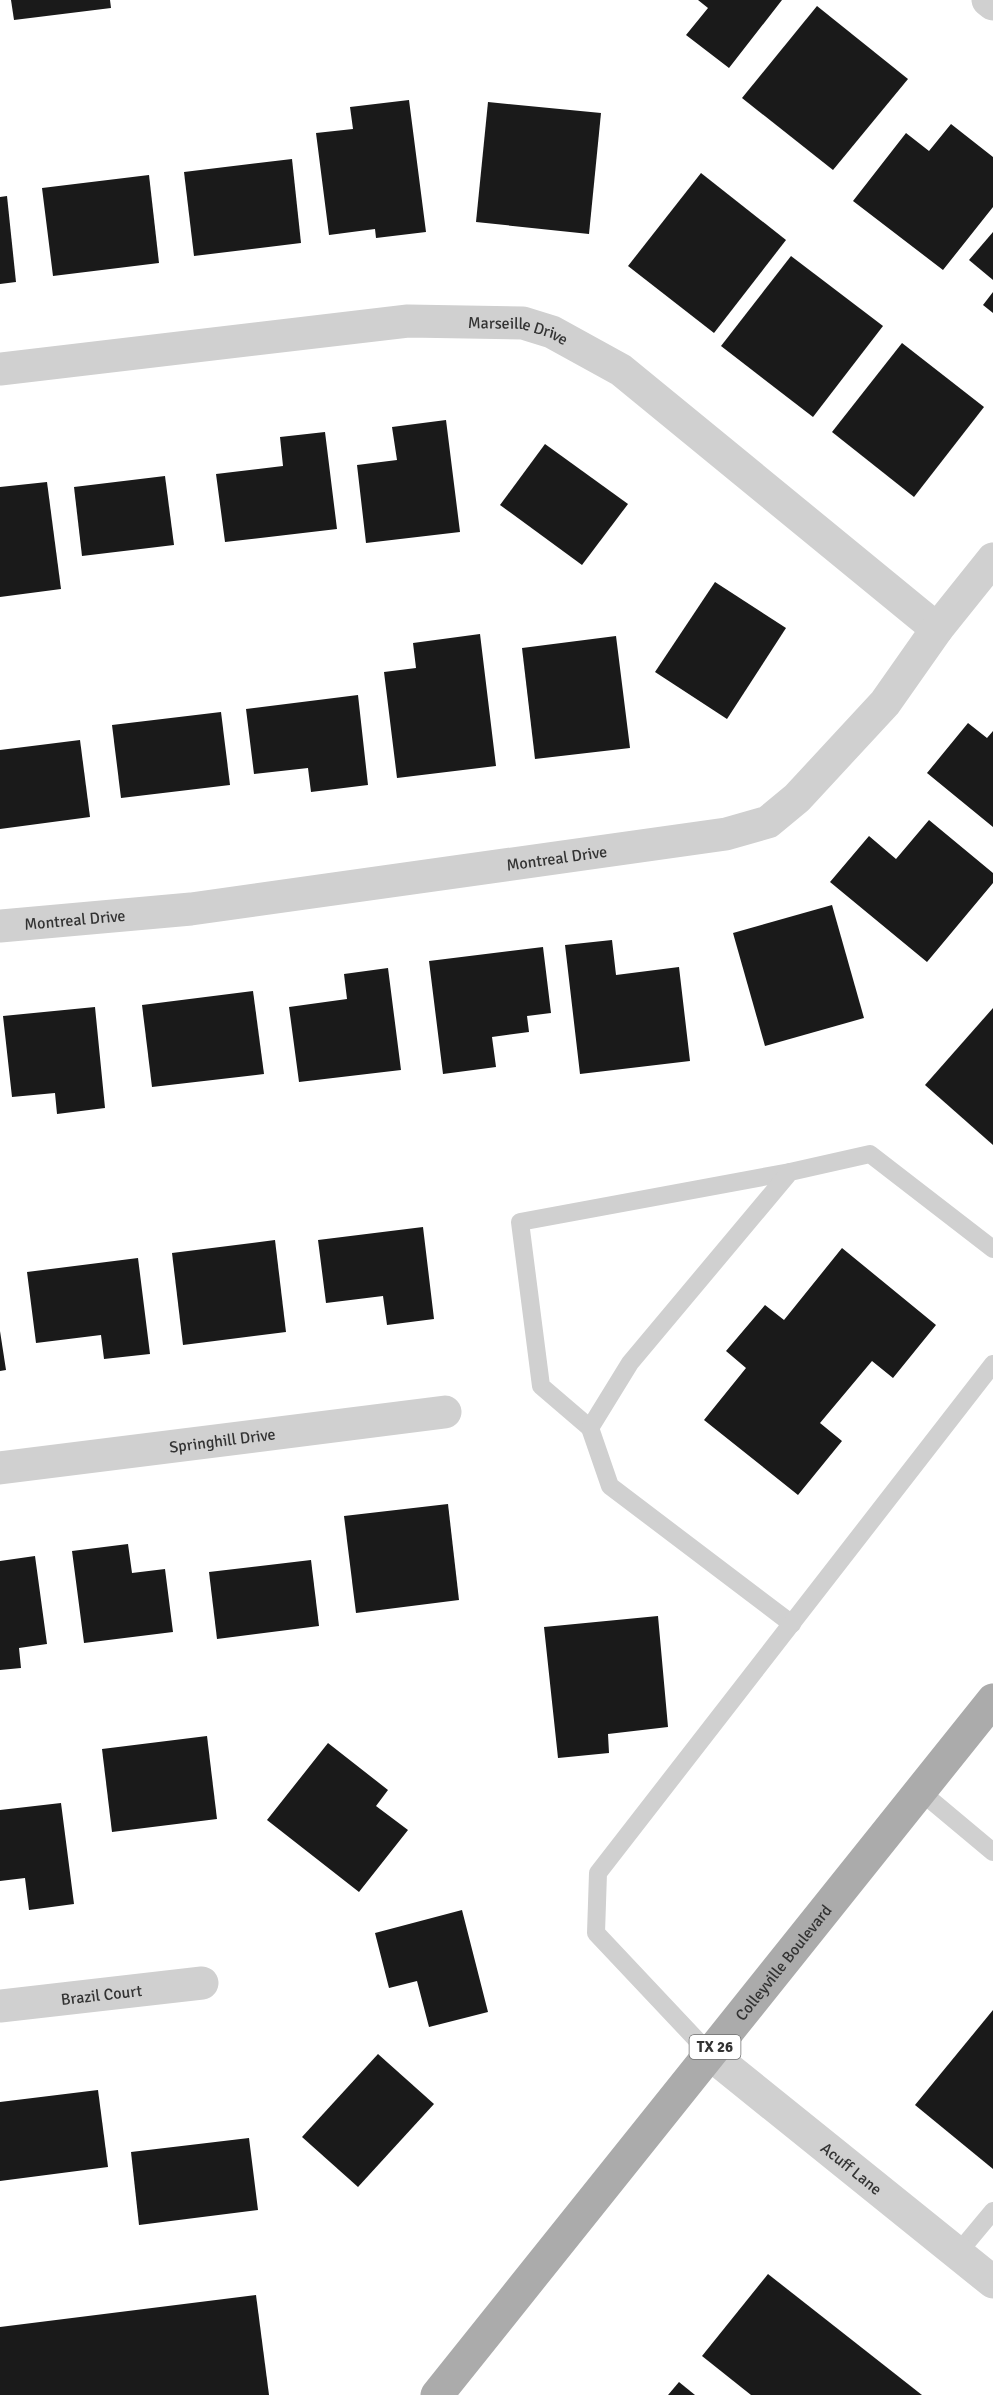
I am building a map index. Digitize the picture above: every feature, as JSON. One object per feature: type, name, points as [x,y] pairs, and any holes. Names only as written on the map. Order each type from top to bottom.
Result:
[{"type":"main road","name":"Colleyville Boulevard","points":[[437,2395],[993,1700]]},
{"type":"street","points":[[988,0],[993,4]]},
{"type":"street","name":"Marseille Drive","points":[[0,369],[408,321],[522,323],[552,332],[621,370],[937,629]]},
{"type":"street","name":"Montreal Drive","points":[[0,926],[191,909],[726,834],[768,822],[797,798],[885,704],[937,629],[993,559]]},
{"type":"street","name":"Springhill Drive","points":[[0,1468],[445,1412]]},
{"type":"street","name":"Brazil Court","points":[[0,2006],[202,1983]]},
{"type":"street","name":"Acuff Lane","points":[[710,2054],[993,2282]]},
{"type":"lane","points":[[792,1624],[610,1486],[590,1428],[541,1386],[520,1222],[790,1172],[870,1154],[993,1249]]},
{"type":"lane","points":[[590,1428],[630,1363],[790,1172]]},
{"type":"lane","points":[[710,2054],[596,1933],[598,1872],[993,1364]]},
{"type":"lane","points":[[920,1791],[993,1852]]},
{"type":"lane","points":[[958,2253],[993,2211]]},
{"type":"building","points":[[11,0],[110,0],[111,8],[14,20]]},
{"type":"building","points":[[698,0],[782,0],[729,68],[686,35],[708,8]]},
{"type":"building","points":[[817,6],[908,79],[833,170],[742,98]]},
{"type":"building","points":[[409,100],[426,232],[376,238],[375,229],[329,235],[316,133],[353,129],[350,107]]},
{"type":"building","points":[[488,102],[601,113],[589,234],[476,222]]},
{"type":"building","points":[[951,124],[993,157],[993,207],[943,270],[853,201],[906,133],[929,151]]},
{"type":"building","points":[[292,159],[301,243],[194,256],[184,172]]},
{"type":"building","points":[[701,173],[786,240],[714,333],[628,266]]},
{"type":"building","points":[[149,175],[159,263],[53,276],[42,188]]},
{"type":"building","points":[[7,196],[16,282],[0,284],[0,197]]},
{"type":"building","points":[[993,232],[993,280],[969,260]]},
{"type":"building","points":[[791,256],[883,326],[813,417],[721,346]]},
{"type":"building","points":[[993,292],[993,313],[983,305]]},
{"type":"building","points":[[902,343],[984,407],[914,497],[832,432]]},
{"type":"building","points":[[446,420],[460,532],[366,543],[357,465],[397,460],[392,427]]},
{"type":"building","points":[[325,432],[337,529],[225,542],[216,474],[283,466],[280,437]]},
{"type":"building","points":[[545,444],[628,504],[582,565],[500,505]]},
{"type":"building","points":[[165,476],[174,545],[82,556],[74,487]]},
{"type":"building","points":[[47,482],[61,589],[0,597],[0,487]]},
{"type":"building","points":[[715,582],[786,628],[727,719],[655,672]]},
{"type":"building","points":[[480,634],[496,766],[397,778],[384,672],[416,668],[413,643]]},
{"type":"building","points":[[616,636],[630,748],[535,759],[522,648]]},
{"type":"building","points":[[358,695],[368,785],[311,792],[308,768],[254,774],[246,709]]},
{"type":"building","points":[[221,712],[230,785],[121,798],[112,725]]},
{"type":"building","points":[[968,723],[987,738],[993,731],[993,827],[927,773]]},
{"type":"building","points":[[80,740],[90,817],[0,829],[0,750]]},
{"type":"building","points":[[929,820],[993,873],[993,883],[927,962],[830,882],[869,836],[896,859]]},
{"type":"building","points":[[832,905],[864,1018],[765,1046],[733,933]]},
{"type":"building","points":[[612,940],[616,975],[679,967],[690,1061],[580,1074],[565,945]]},
{"type":"building","points":[[543,947],[551,1013],[527,1016],[529,1032],[492,1037],[496,1067],[443,1074],[429,961]]},
{"type":"building","points":[[388,968],[401,1070],[299,1082],[289,1007],[347,999],[344,974]]},
{"type":"building","points":[[253,991],[264,1074],[152,1087],[142,1005]]},
{"type":"building","points":[[95,1007],[105,1108],[57,1114],[55,1093],[12,1097],[3,1016]]},
{"type":"building","points":[[993,1008],[993,1145],[925,1085]]},
{"type":"building","points":[[423,1227],[434,1319],[387,1325],[383,1296],[326,1303],[318,1240]]},
{"type":"building","points":[[275,1240],[286,1332],[183,1345],[172,1253]]},
{"type":"building","points":[[842,1248],[936,1325],[893,1378],[872,1361],[820,1423],[842,1441],[798,1495],[704,1420],[746,1368],[726,1351],[765,1305],[784,1320]]},
{"type":"building","points":[[138,1258],[150,1354],[104,1359],[101,1335],[36,1343],[27,1272]]},
{"type":"building","points":[[0,1331],[6,1370],[0,1371]]},
{"type":"building","points":[[448,1504],[459,1600],[356,1613],[344,1516]]},
{"type":"building","points":[[128,1544],[132,1573],[165,1569],[173,1632],[84,1643],[72,1551]]},
{"type":"building","points":[[35,1556],[47,1644],[19,1648],[21,1668],[0,1670],[0,1561]]},
{"type":"building","points":[[311,1560],[319,1626],[217,1639],[209,1572]]},
{"type":"building","points":[[658,1616],[668,1727],[608,1734],[609,1753],[558,1758],[544,1627]]},
{"type":"building","points":[[207,1736],[217,1819],[112,1832],[102,1749]]},
{"type":"building","points":[[328,1743],[388,1790],[376,1806],[408,1830],[359,1892],[267,1820]]},
{"type":"building","points":[[61,1803],[74,1904],[29,1910],[25,1878],[0,1881],[0,1810]]},
{"type":"building","points":[[462,1910],[488,2012],[429,2027],[417,1981],[389,1988],[375,1933]]},
{"type":"building","points":[[993,2010],[993,2169],[915,2105]]},
{"type":"building","points":[[378,2054],[434,2104],[358,2187],[302,2137]]},
{"type":"building","points":[[98,2090],[108,2167],[0,2181],[0,2102]]},
{"type":"building","points":[[249,2138],[258,2210],[139,2225],[131,2152]]},
{"type":"building","points":[[768,2274],[922,2395],[751,2395],[702,2356]]},
{"type":"building","points":[[256,2295],[269,2395],[0,2395],[0,2327]]},
{"type":"building","points":[[679,2382],[695,2395],[668,2395]]}]
